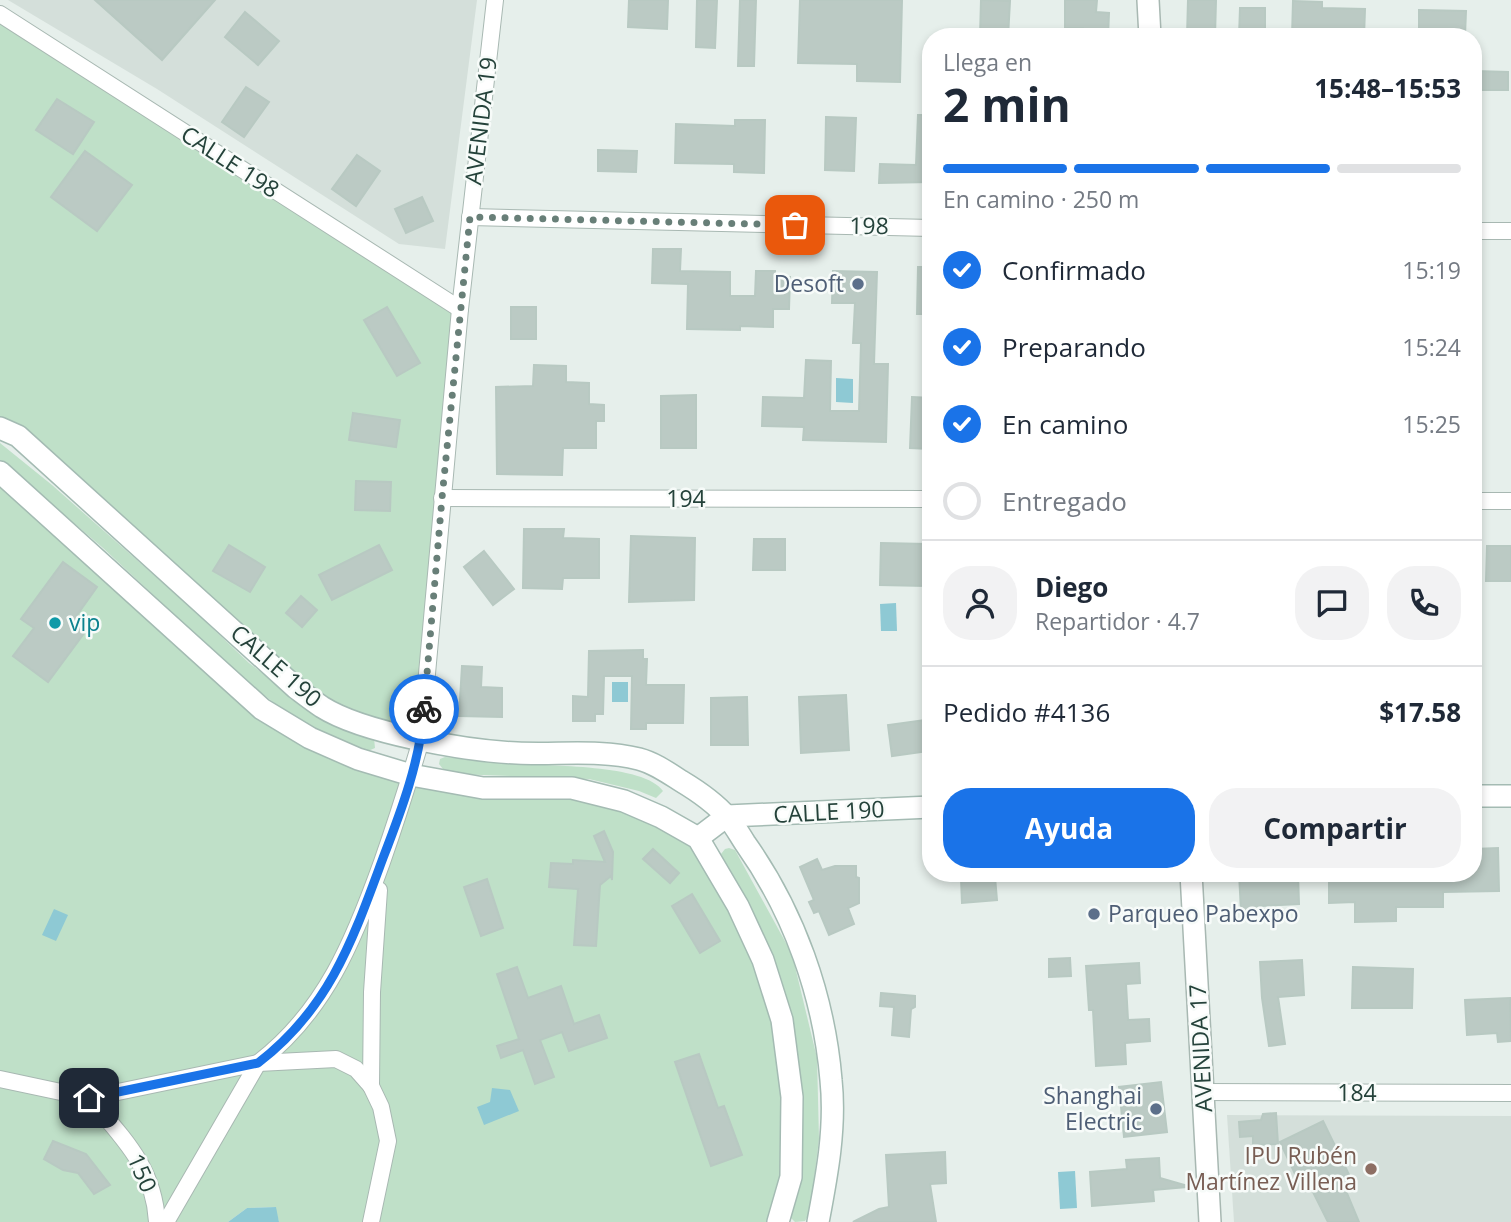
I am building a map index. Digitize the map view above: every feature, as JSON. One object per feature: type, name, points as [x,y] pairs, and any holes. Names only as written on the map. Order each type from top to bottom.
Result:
[{"type":"main road","points":[[1148,0],[1150,28]]},
{"type":"main road","name":"CALLE 190","points":[[0,428],[18,436],[296,688],[323,708],[356,722],[421,740],[515,753],[600,753],[639,760],[659,767],[691,787],[727,816],[922,807]]},
{"type":"main road","name":"CALLE 190","points":[[0,472],[262,709],[310,738],[358,759],[411,775],[484,788],[572,788],[624,801],[661,817],[698,838]]},
{"type":"main road","points":[[1482,796],[1511,796]]},
{"type":"main road","points":[[778,1222],[791,1177],[792,1097],[782,1020],[758,949],[738,906],[698,838],[727,816],[782,902],[802,950],[820,1010],[832,1083],[830,1161],[818,1222]]},
{"type":"main road","name":"AVENIDA 17","points":[[1191,882],[1210,1222]]},
{"type":"street","name":"AVENIDA 19","points":[[382,863],[421,740],[460,309],[495,0]]},
{"type":"street","name":"CALLE 198","points":[[0,14],[460,309]]},
{"type":"street","name":"198","points":[[470,217],[922,228]]},
{"type":"street","points":[[1482,231],[1511,231]]},
{"type":"street","name":"194","points":[[442,498],[922,499]]},
{"type":"street","points":[[1482,501],[1511,501]]},
{"type":"street","points":[[166,1222],[258,1063],[279,1047],[295,1029],[314,1007],[330,981],[352,943],[382,863]]},
{"type":"street","points":[[371,1086],[372,992],[382,863]]},
{"type":"street","points":[[0,1079],[89,1098],[258,1063],[336,1059],[356,1069],[371,1086],[381,1107],[388,1141],[371,1222]]},
{"type":"street","name":"184","points":[[1203,1092],[1511,1093]]},
{"type":"street","name":"150","points":[[89,1098],[130,1145],[142,1166],[152,1186],[157,1222]]},
{"type":"shaded area","points":[[8,0],[477,0],[445,249],[399,244],[157,89]]},
{"type":"shaded area","name":"IPU Rubén Martínez Villena","points":[[1227,1115],[1511,1116],[1511,1222],[1234,1222]]},
{"type":"green space","points":[[0,14],[460,309],[421,740],[323,708],[0,428]]},
{"type":"green space","points":[[0,443],[52,485],[249,663],[300,702],[374,738],[375,748],[368,751],[327,737],[292,717],[239,675],[103,548],[0,460]]},
{"type":"green space","points":[[0,472],[262,709],[411,775],[572,788],[698,838],[763,960],[792,1097],[778,1222],[279,1222],[275,1207],[247,1208],[228,1222],[0,1222]]},
{"type":"green space","points":[[445,757],[617,771],[653,782],[663,791],[656,798],[589,779],[454,774],[439,764],[440,759]]},
{"type":"green space","points":[[729,848],[735,850],[792,954],[817,1058],[819,1139],[810,1212],[805,1221],[795,1222],[791,1218],[773,957],[721,854]]},
{"type":"water","points":[[836,378],[853,379],[853,403],[836,402]]},
{"type":"water","points":[[896,603],[897,631],[881,631],[880,604]]},
{"type":"water","points":[[612,682],[628,682],[628,702],[612,702]]},
{"type":"water","points":[[54,909],[68,915],[56,941],[42,935]]},
{"type":"water","points":[[492,1088],[510,1090],[519,1111],[484,1125],[477,1107],[490,1102]]},
{"type":"water","points":[[1075,1171],[1077,1208],[1060,1209],[1058,1172]]},
{"type":"water","points":[[276,1207],[279,1222],[228,1222],[247,1208]]},
{"type":"building","points":[[95,0],[215,0],[162,60]]},
{"type":"building","points":[[629,0],[668,0],[667,29],[628,27]]},
{"type":"building","points":[[697,0],[717,0],[715,48],[696,47]]},
{"type":"building","points":[[740,0],[756,0],[754,66],[738,66]]},
{"type":"building","points":[[800,0],[902,0],[900,82],[857,81],[857,64],[798,63]]},
{"type":"building","points":[[981,0],[1010,1],[1008,28],[980,28]]},
{"type":"building","points":[[1065,0],[1097,0],[1096,12],[1109,13],[1108,28],[1065,28]]},
{"type":"building","points":[[1188,0],[1216,0],[1215,28],[1187,28]]},
{"type":"building","points":[[1293,1],[1322,2],[1322,8],[1365,9],[1364,28],[1292,28]]},
{"type":"building","points":[[1240,8],[1265,8],[1265,28],[1239,28]]},
{"type":"building","points":[[1419,10],[1466,11],[1465,28],[1419,28]]},
{"type":"building","points":[[245,12],[279,41],[258,65],[225,37]]},
{"type":"building","points":[[1482,71],[1508,72],[1508,90],[1482,90]]},
{"type":"building","points":[[246,87],[269,102],[244,137],[222,122]]},
{"type":"building","points":[[57,99],[94,122],[73,154],[36,130]]},
{"type":"building","points":[[918,115],[922,115],[922,182],[879,183],[880,164],[916,165]]},
{"type":"building","points":[[826,117],[856,118],[854,171],[825,170]]},
{"type":"building","points":[[735,120],[765,120],[764,173],[734,172],[734,164],[675,163],[676,124],[735,126]]},
{"type":"building","points":[[598,150],[637,151],[636,172],[598,171]]},
{"type":"building","points":[[85,151],[132,185],[97,231],[51,197]]},
{"type":"building","points":[[357,155],[380,171],[356,206],[332,189]]},
{"type":"building","points":[[422,197],[433,221],[406,233],[395,209]]},
{"type":"building","points":[[653,249],[681,249],[680,271],[730,272],[730,296],[755,296],[756,271],[775,271],[775,277],[790,277],[789,309],[773,309],[773,327],[740,326],[740,330],[687,329],[688,284],[652,283]]},
{"type":"building","points":[[918,267],[922,267],[922,314],[917,314]]},
{"type":"building","points":[[833,271],[877,272],[874,364],[888,364],[886,442],[803,440],[804,427],[762,426],[763,397],[804,398],[806,360],[831,361],[830,411],[859,411],[861,343],[853,343],[855,303],[832,303]]},
{"type":"building","points":[[387,307],[420,363],[397,376],[364,320]]},
{"type":"building","points":[[511,307],[536,307],[536,339],[511,339]]},
{"type":"building","points":[[534,365],[566,366],[566,382],[589,383],[589,404],[604,405],[604,421],[596,421],[596,448],[563,448],[562,475],[497,474],[496,387],[533,386]]},
{"type":"building","points":[[696,395],[696,448],[661,448],[661,396]]},
{"type":"building","points":[[912,397],[922,398],[922,449],[910,448]]},
{"type":"building","points":[[353,413],[400,420],[396,447],[349,440]]},
{"type":"building","points":[[356,481],[391,482],[390,511],[355,510]]},
{"type":"building","points":[[524,529],[564,529],[563,538],[599,539],[599,578],[563,578],[562,589],[523,588]]},
{"type":"building","points":[[631,536],[695,538],[694,600],[629,602]]},
{"type":"building","points":[[754,539],[785,539],[785,570],[753,570]]},
{"type":"building","points":[[881,543],[922,544],[922,586],[880,585]]},
{"type":"building","points":[[229,545],[265,567],[250,592],[213,571]]},
{"type":"building","points":[[379,545],[392,570],[332,600],[319,575]]},
{"type":"building","points":[[1487,546],[1511,546],[1511,581],[1486,581]]},
{"type":"building","points":[[484,551],[514,589],[493,605],[464,567]]},
{"type":"building","name":"vip","points":[[63,562],[97,587],[75,618],[88,628],[48,682],[13,656],[34,628],[21,619]]},
{"type":"building","points":[[301,596],[317,610],[302,627],[286,613]]},
{"type":"building","points":[[643,650],[643,659],[647,659],[646,685],[684,685],[683,723],[646,723],[646,729],[631,729],[632,676],[604,676],[603,714],[595,714],[595,721],[573,721],[573,696],[588,697],[589,651]]},
{"type":"building","points":[[462,666],[482,667],[481,687],[502,688],[502,717],[459,716]]},
{"type":"building","points":[[846,695],[849,750],[801,753],[799,697]]},
{"type":"building","points":[[747,697],[748,745],[711,745],[711,698]]},
{"type":"building","points":[[922,721],[922,752],[892,756],[888,725]]},
{"type":"building","points":[[604,831],[613,852],[612,880],[611,876],[600,885],[596,946],[574,945],[578,889],[549,887],[551,863],[573,864],[573,860],[605,862],[594,836]]},
{"type":"building","points":[[1498,848],[1499,891],[1443,892],[1443,907],[1396,907],[1396,921],[1355,922],[1355,902],[1329,903],[1329,882],[1482,882],[1482,849]]},
{"type":"building","points":[[653,849],[679,873],[670,883],[643,859]]},
{"type":"building","points":[[817,859],[822,870],[835,866],[856,866],[856,877],[859,878],[859,903],[848,908],[854,924],[829,935],[819,911],[814,913],[809,902],[814,900],[800,867]]},
{"type":"building","points":[[487,879],[503,928],[481,936],[464,887]]},
{"type":"building","points":[[961,882],[995,882],[997,900],[962,903]]},
{"type":"building","points":[[1239,882],[1298,882],[1299,904],[1260,906],[1260,910],[1241,911]]},
{"type":"building","points":[[692,894],[720,941],[700,953],[672,906]]},
{"type":"building","points":[[1070,958],[1071,976],[1049,977],[1049,959]]},
{"type":"building","points":[[1302,960],[1304,995],[1278,997],[1285,1044],[1269,1046],[1260,962]]},
{"type":"building","points":[[1139,963],[1140,983],[1126,984],[1128,1020],[1149,1019],[1150,1041],[1125,1043],[1126,1064],[1096,1066],[1093,1010],[1089,1010],[1086,966]]},
{"type":"building","points":[[517,967],[528,998],[561,986],[574,1024],[599,1015],[607,1038],[569,1051],[562,1032],[540,1040],[554,1077],[535,1084],[523,1050],[501,1058],[497,1046],[519,1039],[497,974]]},
{"type":"building","points":[[1353,967],[1413,969],[1412,1008],[1352,1008]]},
{"type":"building","points":[[881,993],[915,996],[909,1037],[892,1035],[894,1007],[880,1006]]},
{"type":"building","points":[[1510,998],[1511,1041],[1498,1042],[1497,1033],[1467,1035],[1465,1000]]},
{"type":"building","points":[[699,1054],[718,1108],[724,1106],[742,1155],[711,1166],[675,1062]]},
{"type":"building","points":[[1161,1082],[1167,1132],[1124,1137],[1119,1087]]},
{"type":"building","points":[[1276,1113],[1278,1144],[1253,1145],[1253,1136],[1240,1137],[1239,1122],[1261,1120],[1263,1114]]},
{"type":"building","points":[[1323,1121],[1355,1187],[1346,1191],[1359,1222],[1328,1222],[1311,1188],[1303,1191],[1280,1142]]},
{"type":"building","points":[[53,1141],[86,1154],[110,1185],[94,1194],[78,1173],[63,1170],[44,1159]]},
{"type":"building","points":[[945,1152],[946,1183],[930,1184],[936,1222],[853,1222],[889,1207],[886,1155]]},
{"type":"building","points":[[1159,1158],[1160,1178],[1187,1187],[1153,1190],[1154,1201],[1092,1206],[1090,1172],[1127,1169],[1126,1160]]},
{"type":"way so far","points":[[424,709],[470,217],[795,225]]},
{"type":"place","name":"Desoft","points":[[858,284]]},
{"type":"place","name":"vip","points":[[55,623]]},
{"type":"place","name":"Parqueo Pabexpo","points":[[1094,914]]},
{"type":"place","name":"Shanghai Electric","points":[[1156,1109]]},
{"type":"place","name":"IPU Rubén Martínez Villena","points":[[1371,1169]]},
{"type":"route","points":[[89,1098],[258,1063],[279,1047],[314,1007],[352,943],[369,899],[403,804],[421,740],[424,709]]}]
